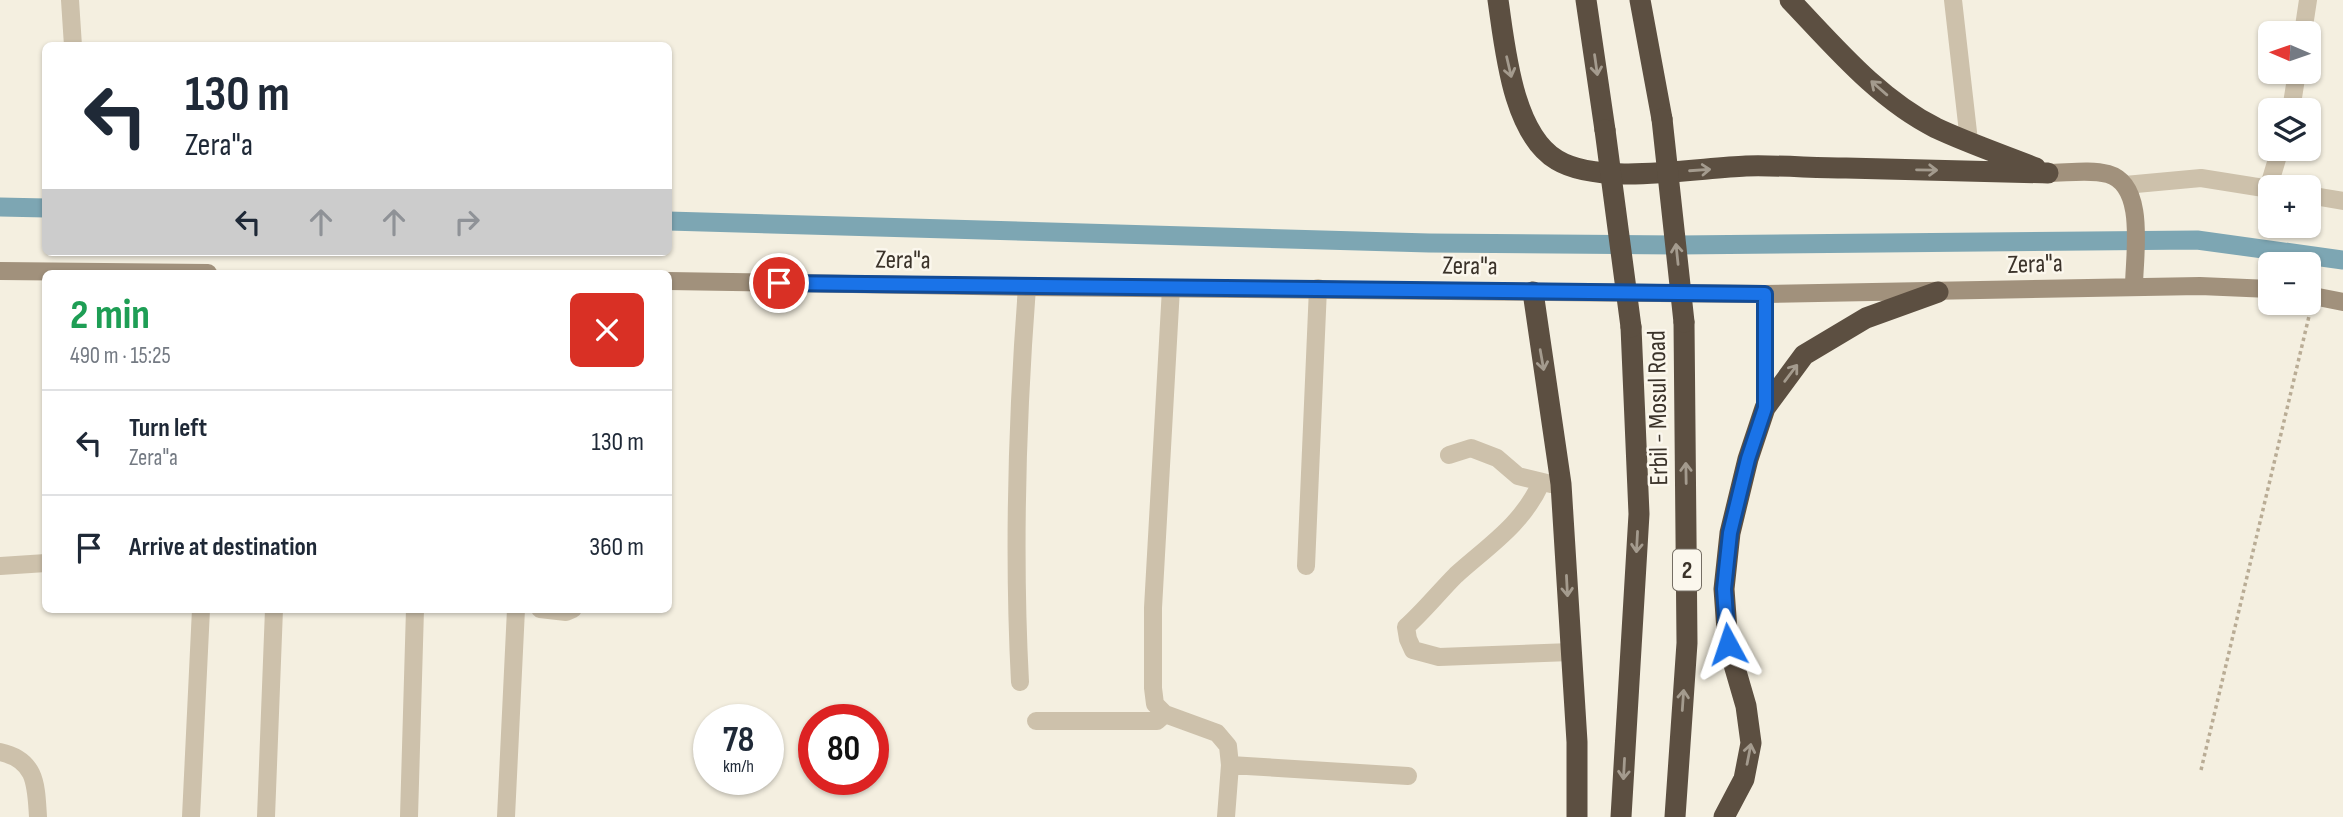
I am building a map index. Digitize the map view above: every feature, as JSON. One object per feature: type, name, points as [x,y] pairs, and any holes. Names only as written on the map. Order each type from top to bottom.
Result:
[{"type":"highway","points":[[1498,0],[1517,102],[1534,137],[1556,159],[1585,171],[1650,174],[1746,166],[2048,173]]},
{"type":"highway","name":"Erbil - Mosul Road","points":[[1586,0],[1631,327],[1639,514],[1621,817]]},
{"type":"highway","name":"Erbil - Mosul Road","points":[[1640,0],[1662,119],[1684,322],[1687,643],[1675,817]]},
{"type":"highway","points":[[1790,0],[1843,56],[1885,94],[1935,127],[2048,173]]},
{"type":"highway","points":[[1533,292],[1541,363],[1551,409],[1551,484],[1571,652],[1577,742],[1577,817]]},
{"type":"highway","points":[[1724,817],[1744,779],[1751,743],[1746,706],[1728,644],[1724,589],[1730,533],[1748,459],[1765,408],[1804,355],[1866,318],[1938,292]]},
{"type":"street","points":[[70,0],[73,42]]},
{"type":"street","points":[[1953,0],[1969,141]]},
{"type":"street","points":[[2305,21],[2308,0]]},
{"type":"street","points":[[2048,173],[2105,174],[2117,178],[2124,185],[2135,208],[2134,287]]},
{"type":"street","points":[[2124,185],[2201,178],[2258,187]]},
{"type":"street","points":[[2321,197],[2343,201]]},
{"type":"street","points":[[0,271],[42,271]]},
{"type":"street","name":"Zera\"a","points":[[672,281],[1765,294],[2134,287],[2258,288]]},
{"type":"street","points":[[1020,682],[1016,600],[1016,480],[1027,287]]},
{"type":"street","points":[[1171,288],[1153,608],[1153,688],[1155,704],[1166,714],[1217,733],[1228,746],[1230,765],[1226,817]]},
{"type":"street","points":[[1306,566],[1318,289]]},
{"type":"street","points":[[1765,294],[1765,408]]},
{"type":"street","points":[[2321,297],[2343,302]]},
{"type":"street","points":[[1449,455],[1471,448],[1497,458],[1518,476],[1551,484]]},
{"type":"street","points":[[1551,484],[1534,498],[1499,541],[1456,576],[1406,627],[1413,650],[1439,657],[1571,652]]},
{"type":"street","points":[[0,566],[42,563]]},
{"type":"street","points":[[191,817],[201,613]]},
{"type":"street","points":[[266,817],[274,613]]},
{"type":"street","points":[[409,817],[415,613]]},
{"type":"street","points":[[506,817],[516,613]]},
{"type":"street","points":[[1036,721],[1157,721],[1166,714]]},
{"type":"street","points":[[0,752],[25,763],[31,773],[36,782],[38,817]]},
{"type":"street","points":[[1230,765],[1408,776]]},
{"type":"path","points":[[2201,770],[2306,315]]},
{"type":"waterway","points":[[0,207],[42,208]]},
{"type":"waterway","points":[[672,221],[1429,243],[1678,245],[2197,240],[2343,260]]},
{"type":"route","points":[[779,283],[1765,294],[1765,408],[1748,459],[1730,533],[1724,589],[1728,644]]}]
